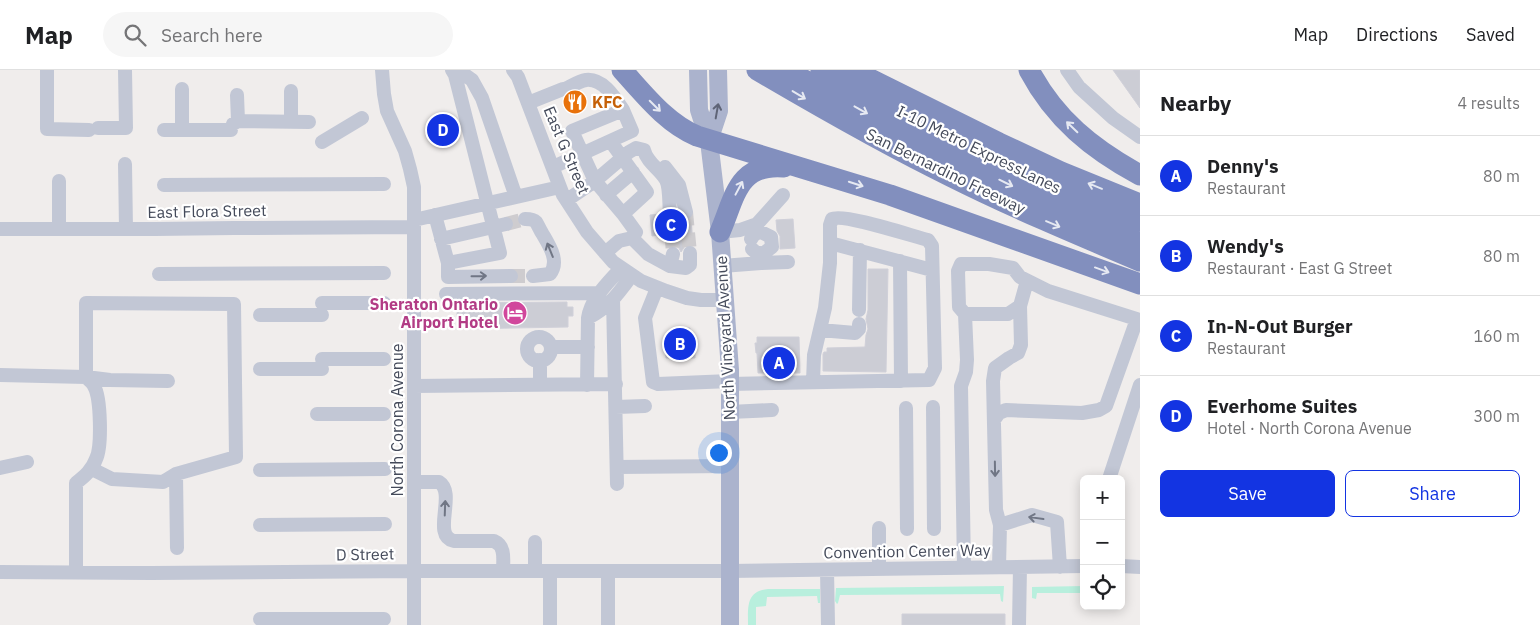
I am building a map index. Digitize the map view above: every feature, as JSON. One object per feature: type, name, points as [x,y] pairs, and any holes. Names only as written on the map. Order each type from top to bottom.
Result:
[{"type":"highway","points":[[622,70],[668,118],[685,131],[709,141],[890,196],[1140,284]]},
{"type":"highway","name":"San Bernardino Freeway","points":[[757,70],[857,127],[950,176],[1140,261]]},
{"type":"highway","name":"I-10 Metro ExpressLanes","points":[[787,70],[957,160],[1042,201],[1140,243]]},
{"type":"highway","name":"I-10 Metro ExpressLanes","points":[[822,70],[865,94],[982,153],[1099,206],[1140,222]]},
{"type":"highway","points":[[852,70],[999,144],[1140,204]]},
{"type":"highway","points":[[1029,70],[1044,96],[1068,124],[1105,155],[1140,175]]},
{"type":"highway","points":[[720,232],[741,182],[748,175],[768,167],[809,170]]},
{"type":"main road","name":"North Vineyard Avenue","points":[[698,70],[699,110],[709,141],[720,232],[730,382],[730,625]]},
{"type":"main road","name":"North Vineyard Avenue","points":[[709,141],[719,111],[718,76]]},
{"type":"street","points":[[46,70],[47,129],[126,128],[125,70]]},
{"type":"street","name":"North Corona Avenue","points":[[382,70],[387,111],[405,151],[414,188],[414,625]]},
{"type":"street","name":"East G Street","points":[[513,70],[518,77],[567,200],[588,232],[613,262],[641,282],[686,298],[725,300]]},
{"type":"street","points":[[1067,70],[1079,87],[1112,118],[1140,137]]},
{"type":"street","points":[[448,270],[500,253],[500,225],[487,203],[453,72],[465,74],[472,80],[482,98],[516,197]]},
{"type":"street","points":[[528,103],[586,80],[596,81],[606,88],[623,110],[632,132],[553,167]]},
{"type":"street","points":[[182,89],[182,130]]},
{"type":"street","points":[[291,91],[291,121]]},
{"type":"street","points":[[234,125],[238,95]]},
{"type":"street","points":[[605,253],[619,241],[632,238],[636,232],[595,181],[572,131],[623,110]]},
{"type":"street","points":[[322,142],[362,118]]},
{"type":"street","points":[[164,130],[291,121],[309,122]]},
{"type":"street","points":[[611,142],[647,192],[623,214]]},
{"type":"street","points":[[567,200],[595,181],[632,149],[636,148],[652,152],[674,176],[679,185],[686,212]]},
{"type":"street","points":[[644,150],[646,157],[666,179],[670,213]]},
{"type":"street","points":[[125,164],[126,229]]},
{"type":"street","points":[[606,194],[633,172]]},
{"type":"street","points":[[58,182],[59,228]]},
{"type":"street","points":[[164,185],[384,184]]},
{"type":"street","name":"East Flora Street","points":[[0,229],[126,229],[414,224],[435,215],[560,186]]},
{"type":"street","points":[[722,266],[757,244],[784,195]]},
{"type":"street","points":[[435,215],[448,270]]},
{"type":"street","points":[[657,288],[645,318],[653,382],[658,384],[730,382],[813,382],[929,380],[935,368],[932,246],[928,240],[852,220],[835,217],[832,219],[830,224],[830,263],[826,304],[814,355],[813,382]]},
{"type":"street","points":[[525,219],[536,222],[552,251],[554,262],[554,269],[550,274],[534,276]]},
{"type":"street","points":[[441,239],[500,225]]},
{"type":"street","points":[[720,232],[740,230],[757,244],[788,262]]},
{"type":"street","points":[[632,238],[648,254],[672,260],[680,268],[686,268],[690,265],[690,253]]},
{"type":"street","points":[[830,243],[932,270]]},
{"type":"street","points":[[820,330],[855,333],[859,329],[860,250]]},
{"type":"street","points":[[900,261],[901,381]]},
{"type":"street","points":[[964,568],[961,386],[968,360],[965,314],[959,307],[958,271],[961,264],[989,264],[1013,268],[1020,277],[1048,291],[1138,320],[1106,406],[1099,410],[1082,413],[1006,410],[999,413],[994,420]]},
{"type":"street","points":[[448,270],[511,276]]},
{"type":"street","points":[[587,385],[589,309],[600,293],[627,271]]},
{"type":"street","points":[[588,318],[602,311],[614,299],[627,271]]},
{"type":"street","points":[[159,274],[384,273]]},
{"type":"street","points":[[999,567],[1000,525],[996,510],[993,381],[996,368],[1018,353],[1021,345],[1020,306],[1027,280]]},
{"type":"street","points":[[446,294],[600,293]]},
{"type":"street","points":[[614,299],[617,484]]},
{"type":"street","points":[[76,572],[76,483],[92,469],[98,457],[100,434],[97,396],[94,385],[86,377],[86,303],[234,304],[236,457],[176,474],[162,482],[112,479],[92,469]]},
{"type":"street","points":[[260,315],[384,303]]},
{"type":"street","points":[[965,314],[1008,314],[1020,306]]},
{"type":"street","points":[[537,337],[547,340],[551,347],[547,358],[536,360],[530,355],[528,347],[531,341],[537,337]]},
{"type":"street","points":[[551,347],[588,347]]},
{"type":"street","points":[[260,370],[384,359]]},
{"type":"street","points":[[540,360],[540,385]]},
{"type":"street","points":[[0,375],[168,381]]},
{"type":"street","points":[[414,386],[616,384]]},
{"type":"street","points":[[1110,475],[1140,385]]},
{"type":"street","points":[[616,407],[645,406]]},
{"type":"street","points":[[933,407],[934,529]]},
{"type":"street","points":[[906,408],[907,529]]},
{"type":"street","points":[[730,412],[772,410]]},
{"type":"street","points":[[316,414],[384,414]]},
{"type":"street","points":[[0,468],[27,462]]},
{"type":"street","points":[[617,467],[730,466]]},
{"type":"street","points":[[260,470],[384,470]]},
{"type":"street","points":[[176,474],[177,548]]},
{"type":"street","points":[[414,482],[439,482],[445,487],[446,537],[454,541],[494,541],[499,543],[502,546],[503,571]]},
{"type":"street","points":[[1000,525],[1032,515],[1057,522],[1060,567]]},
{"type":"street","points":[[260,524],[384,524]]},
{"type":"street","points":[[879,528],[879,569]]},
{"type":"street","points":[[535,542],[535,571]]},
{"type":"street","name":"Convention Center Way","points":[[730,571],[1080,566]]},
{"type":"street","points":[[1125,566],[1140,567]]},
{"type":"street","points":[[1019,625],[1020,567]]},
{"type":"street","points":[[827,570],[828,625]]},
{"type":"street","points":[[550,571],[550,625]]},
{"type":"street","points":[[608,571],[608,625]]},
{"type":"street","name":"D Street","points":[[0,572],[730,571]]},
{"type":"street","points":[[260,619],[384,619]]},
{"type":"green space","points":[[1004,586],[1003,602],[1001,601],[1000,594],[840,595],[837,604],[835,601],[836,588]]},
{"type":"green space","points":[[1080,586],[1080,593],[1037,593],[1036,599],[1032,598],[1032,587]]},
{"type":"green space","points":[[820,589],[820,603],[818,603],[817,596],[767,597],[766,606],[756,607],[756,625],[748,625],[749,606],[752,597],[761,590]]},
{"type":"building","points":[[1113,70],[1140,70],[1140,108]]},
{"type":"building","points":[[661,214],[663,218],[670,222],[678,216],[683,220],[691,219],[693,245],[685,246],[681,252],[676,246],[668,247],[667,234],[652,236],[650,215]]},
{"type":"building","points":[[793,219],[795,248],[780,249],[780,236],[777,231],[776,220]]},
{"type":"building","points":[[868,269],[888,269],[886,372],[823,371],[823,354],[827,352],[827,348],[865,347],[868,329],[866,319],[868,310]]},
{"type":"building","name":"Sheraton Ontario Airport Hotel","points":[[567,302],[567,307],[573,307],[573,316],[568,316],[568,327],[461,329],[461,317],[457,317],[457,309],[462,309],[461,303]]},
{"type":"building","points":[[690,328],[690,336],[695,336],[695,358],[666,358],[665,336],[681,335],[681,329]]},
{"type":"building","points":[[757,337],[799,337],[800,373],[758,373],[755,343],[757,343]]},
{"type":"building","points":[[902,614],[1005,614],[1005,625],[902,625]]},
{"type":"tunnel","points":[[686,212],[690,253]]},
{"type":"tunnel","points":[[670,213],[673,254]]},
{"type":"tunnel","points":[[506,224],[525,219]]},
{"type":"tunnel","points":[[511,276],[533,276]]},
{"type":"place","name":"KFC","points":[[575,102]]},
{"type":"place","name":"Everhome Suites","points":[[443,130]]},
{"type":"place","name":"In-N-Out Burger","points":[[671,225]]},
{"type":"place","name":"Sheraton Ontario Airport Hotel","points":[[515,313]]},
{"type":"place","name":"Wendy's","points":[[680,344]]},
{"type":"place","name":"Denny's","points":[[779,363]]}]
